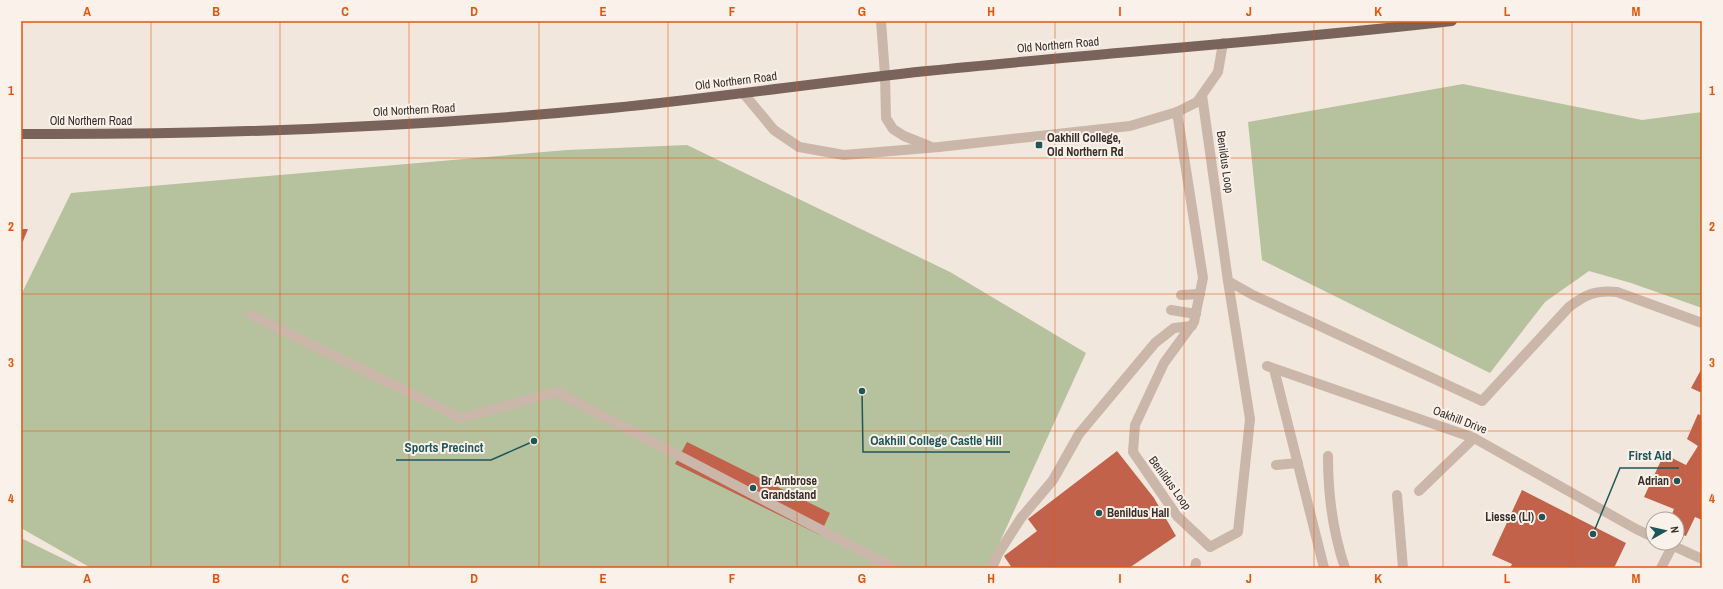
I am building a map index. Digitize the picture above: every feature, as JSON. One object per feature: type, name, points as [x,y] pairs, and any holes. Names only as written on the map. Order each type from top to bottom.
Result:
[{"type":"main road","name":"Old Northern Road","points":[[21,134],[238,132],[451,122],[611,108],[744,94],[885,75],[1367,31],[1452,21]]},
{"type":"street","points":[[881,21],[885,75],[886,118],[893,129],[904,136],[931,147]]},
{"type":"street","points":[[744,94],[774,130],[798,147],[844,155],[1130,126],[1178,112],[1197,102],[1218,72],[1223,43]]},
{"type":"street","name":"Benildus Loop","points":[[1178,112],[1202,278],[1200,294],[1192,326],[1164,363],[1135,425],[1133,452],[1177,516],[1210,547],[1238,532],[1250,419],[1228,281],[1202,94]]},
{"type":"street","points":[[1228,281],[1253,295],[1482,401],[1569,308],[1593,293],[1606,291],[1617,292],[1702,323]]},
{"type":"street","points":[[1181,295],[1200,294]]},
{"type":"street","points":[[1171,310],[1196,314]]},
{"type":"street","points":[[251,315],[460,418],[557,392],[894,568]]},
{"type":"street","points":[[993,567],[1021,518],[1053,480],[1079,434],[1155,343],[1174,328],[1192,326]]},
{"type":"street","name":"Oakhill Drive","points":[[1298,463],[1270,367],[1474,438],[1645,533]]},
{"type":"street","points":[[1419,491],[1474,438]]},
{"type":"street","points":[[1328,456],[1328,487],[1340,552],[1345,568]]},
{"type":"street","points":[[1276,465],[1298,463],[1324,568]]},
{"type":"street","points":[[1396,495],[1403,568]]},
{"type":"street","points":[[1661,568],[1667,551]]},
{"type":"street","points":[[1685,551],[1702,559]]},
{"type":"green space","points":[[1463,84],[1642,120],[1702,112],[1702,308],[1631,283],[1589,271],[1545,302],[1490,373],[1262,260],[1248,122]]},
{"type":"green space","points":[[687,145],[950,272],[1086,353],[988,568],[91,568],[21,528],[21,295],[71,193],[567,150]]},
{"type":"green space","points":[[21,538],[82,568],[21,568]]},
{"type":"building","points":[[21,229],[28,229],[21,246]]},
{"type":"building","points":[[1702,368],[1702,393],[1691,388]]},
{"type":"building","name":"Adrian","points":[[1698,414],[1702,416],[1702,520],[1695,517],[1686,536],[1685,511],[1673,511],[1674,509],[1644,497],[1664,454],[1686,465],[1698,446],[1687,439]]},
{"type":"building","name":"Br Ambrose Grandstand","points":[[687,442],[830,513],[820,535],[675,464]]},
{"type":"building","name":"Benildus Hall","points":[[1117,451],[1154,498],[1176,536],[1129,568],[1012,568],[1004,556],[1037,531],[1028,519]]},
{"type":"building","name":"Liesse (LI)","points":[[1522,490],[1626,543],[1614,568],[1510,568],[1512,564],[1492,555]]},
{"type":"place","name":"Oakhill College, Old Northern Rd","points":[[1039,145]]},
{"type":"place","name":"Oakhill College Castle Hill","points":[[862,391]]},
{"type":"place","name":"Sports Precinct","points":[[534,441]]},
{"type":"place","name":"Adrian","points":[[1677,481]]},
{"type":"place","name":"Br Ambrose Grandstand","points":[[753,488]]},
{"type":"place","name":"Benildus Hall","points":[[1099,513]]},
{"type":"place","name":"Liesse (LI)","points":[[1542,517]]},
{"type":"place","name":"First Aid","points":[[1593,534]]}]
